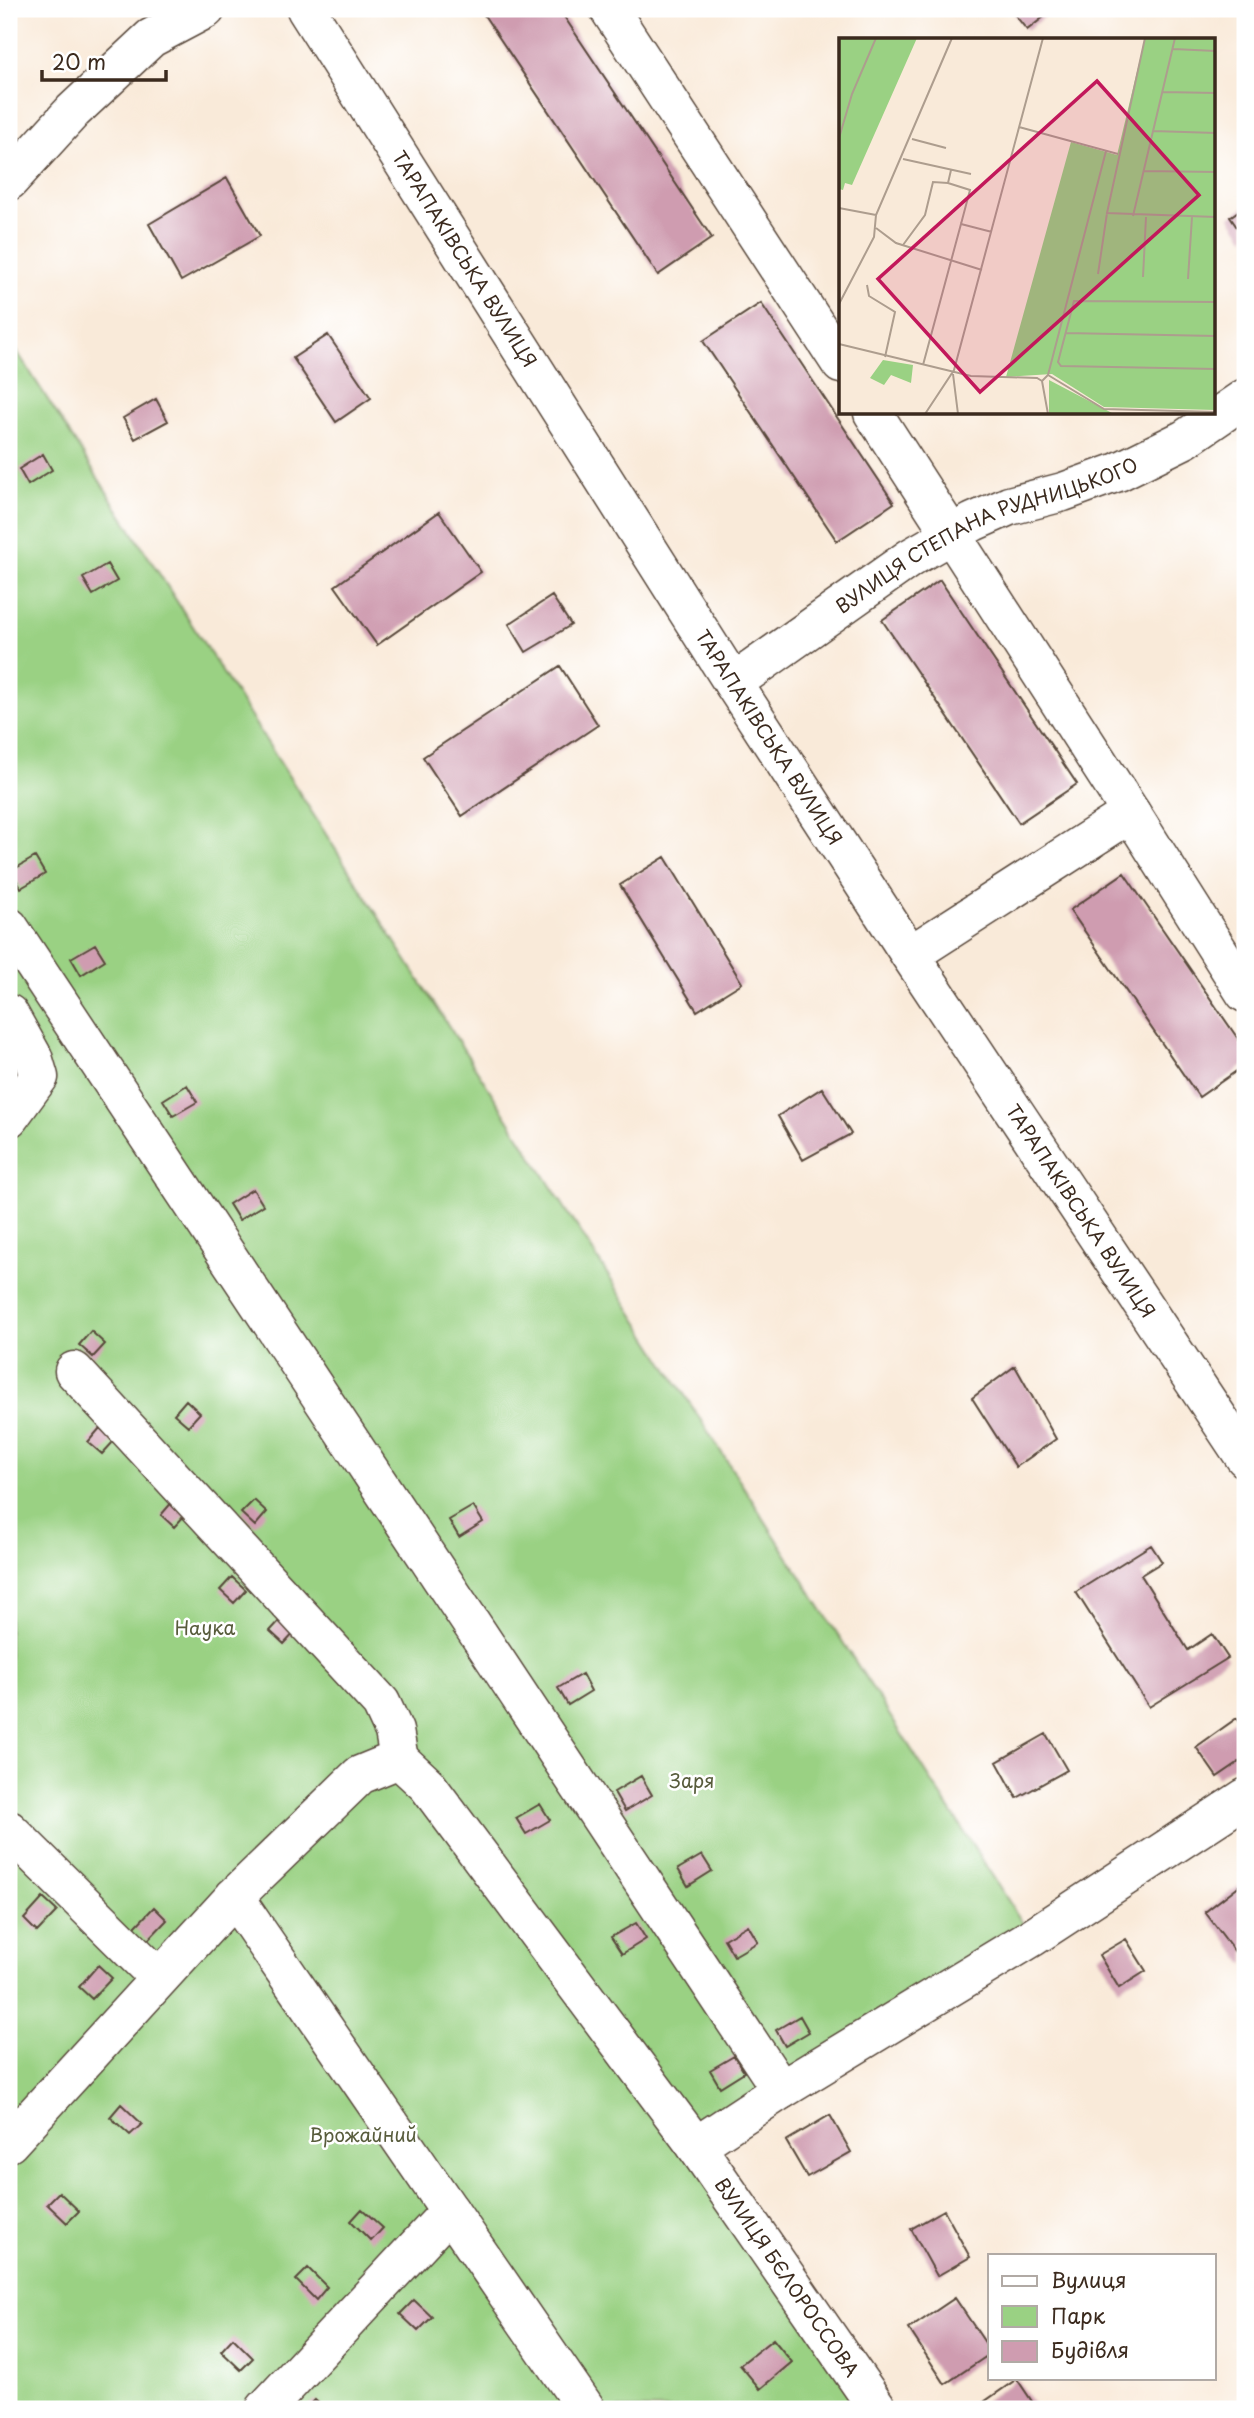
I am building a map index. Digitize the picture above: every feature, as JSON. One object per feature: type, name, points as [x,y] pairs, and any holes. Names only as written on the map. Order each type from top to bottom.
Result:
[{"type":"street","points":[[9,181],[74,111],[151,38],[206,9]]},
{"type":"street","name":"ТАРАПАКІВСЬКА ВУЛИЦЯ","points":[[306,9],[733,682],[910,955],[1245,1458]]},
{"type":"street","points":[[609,9],[839,361]]},
{"type":"street","name":"ВУЛИЦЯ СТЕПАНА РУДНИЦЬКОГО","points":[[733,682],[910,558],[952,534],[1009,506],[1063,492],[1118,472],[1185,439],[1245,398]]},
{"type":"street","points":[[874,415],[1245,993]]},
{"type":"street","points":[[910,955],[1131,813]]},
{"type":"street","points":[[9,927],[781,2090]]},
{"type":"street","points":[[9,1014],[33,1057],[38,1077],[9,1118]]},
{"type":"street","points":[[9,2143],[234,1897],[360,1775],[399,1759],[394,1731],[381,1703],[74,1371]]},
{"type":"street","name":"ВУЛИЦЯ БЄЛОРОССОВА","points":[[399,1759],[427,1785],[696,2146],[878,2409]]},
{"type":"street","points":[[696,2146],[781,2090],[1031,1938],[1245,1798]]},
{"type":"street","points":[[9,1830],[159,1978]]},
{"type":"street","points":[[234,1897],[586,2409]]},
{"type":"street","points":[[265,2409],[450,2211]]},
{"type":"green space","points":[[9,339],[1027,1930],[690,2138],[878,2409],[9,2409]]},
{"type":"building","points":[[480,9],[559,9],[712,238],[658,275]]},
{"type":"building","points":[[1054,9],[1027,30],[1012,11]]},
{"type":"building","points":[[227,178],[260,236],[181,281],[149,224]]},
{"type":"building","points":[[1245,206],[1245,239],[1230,217]]},
{"type":"building","points":[[761,303],[894,503],[837,541],[703,341]]},
{"type":"building","points":[[328,335],[371,398],[336,422],[293,358]]},
{"type":"building","points":[[156,399],[168,421],[135,439],[123,418]]},
{"type":"building","points":[[43,454],[52,470],[28,485],[19,469]]},
{"type":"building","points":[[439,512],[481,572],[377,645],[335,586]]},
{"type":"building","points":[[107,564],[117,581],[93,595],[83,578]]},
{"type":"building","points":[[940,580],[1077,784],[1019,823],[882,620]]},
{"type":"building","points":[[552,596],[571,625],[526,652],[509,624]]},
{"type":"building","points":[[560,666],[598,725],[462,816],[423,757]]},
{"type":"building","points":[[35,857],[45,874],[21,888],[11,871]]},
{"type":"building","points":[[665,857],[742,983],[697,1011],[620,885]]},
{"type":"building","points":[[1124,873],[1245,1049],[1245,1065],[1199,1097],[1070,910]]},
{"type":"building","points":[[95,944],[105,960],[81,975],[71,958]]},
{"type":"building","points":[[187,1085],[197,1102],[173,1116],[163,1100]]},
{"type":"building","points":[[822,1088],[851,1134],[803,1160],[778,1116]]},
{"type":"building","points":[[253,1189],[263,1205],[239,1220],[229,1204]]},
{"type":"building","points":[[91,1331],[105,1344],[93,1357],[79,1345]]},
{"type":"building","points":[[1015,1366],[1056,1439],[1016,1467],[972,1398]]},
{"type":"building","points":[[186,1400],[200,1413],[188,1426],[174,1414]]},
{"type":"building","points":[[100,1428],[114,1441],[102,1454],[88,1442]]},
{"type":"building","points":[[254,1500],[267,1512],[255,1526],[241,1513]]},
{"type":"building","points":[[173,1501],[186,1514],[174,1527],[161,1515]]},
{"type":"building","points":[[473,1506],[483,1522],[459,1537],[449,1520]]},
{"type":"building","points":[[1151,1545],[1162,1562],[1141,1575],[1188,1650],[1212,1634],[1228,1658],[1149,1707],[1076,1592]]},
{"type":"building","points":[[232,1577],[246,1590],[234,1603],[220,1590]]},
{"type":"building","points":[[282,1618],[296,1631],[284,1644],[270,1631]]},
{"type":"building","points":[[582,1674],[591,1691],[568,1705],[558,1688]]},
{"type":"building","points":[[1237,1718],[1245,1730],[1245,1758],[1217,1777],[1196,1747]]},
{"type":"building","points":[[1046,1734],[1067,1770],[1017,1798],[997,1762]]},
{"type":"building","points":[[641,1776],[652,1795],[625,1811],[614,1792]]},
{"type":"building","points":[[540,1804],[550,1820],[526,1834],[516,1818]]},
{"type":"building","points":[[702,1855],[712,1871],[688,1886],[678,1869]]},
{"type":"building","points":[[1245,1881],[1245,1965],[1205,1912]]},
{"type":"building","points":[[43,1898],[57,1911],[37,1932],[24,1919]]},
{"type":"building","points":[[154,1907],[167,1920],[147,1941],[134,1928]]},
{"type":"building","points":[[636,1923],[646,1939],[622,1954],[611,1937]]},
{"type":"building","points":[[748,1925],[758,1942],[734,1956],[724,1939]]},
{"type":"building","points":[[1126,1939],[1146,1971],[1119,1988],[1099,1955]]},
{"type":"building","points":[[98,1965],[112,1978],[92,1999],[79,1987]]},
{"type":"building","points":[[800,2016],[809,2032],[785,2046],[776,2030]]},
{"type":"building","points":[[734,2056],[744,2072],[720,2087],[710,2070]]},
{"type":"building","points":[[121,2104],[142,2124],[130,2135],[110,2117]]},
{"type":"building","points":[[830,2115],[851,2152],[807,2177],[786,2141]]},
{"type":"building","points":[[59,2192],[79,2211],[67,2223],[47,2204]]},
{"type":"building","points":[[362,2209],[383,2228],[371,2241],[351,2221]]},
{"type":"building","points":[[944,2210],[970,2257],[937,2276],[911,2229]]},
{"type":"building","points":[[308,2268],[327,2287],[316,2300],[296,2280]]},
{"type":"building","points":[[955,2298],[988,2347],[988,2355],[945,2384],[909,2329]]},
{"type":"building","points":[[414,2300],[432,2317],[418,2331],[400,2314]]},
{"type":"building","points":[[233,2338],[253,2358],[241,2370],[221,2351]]},
{"type":"building","points":[[773,2339],[792,2362],[760,2389],[740,2365]]},
{"type":"building","points":[[1016,2380],[1033,2403],[1023,2409],[985,2409],[981,2404]]},
{"type":"building","points":[[315,2400],[325,2409],[306,2409]]},
{"type":"park label","name":"Наука","points":[[205,1628]]},
{"type":"park label","name":"Заря","points":[[692,1781]]},
{"type":"park label","name":"Врожайний","points":[[363,2135]]}]
